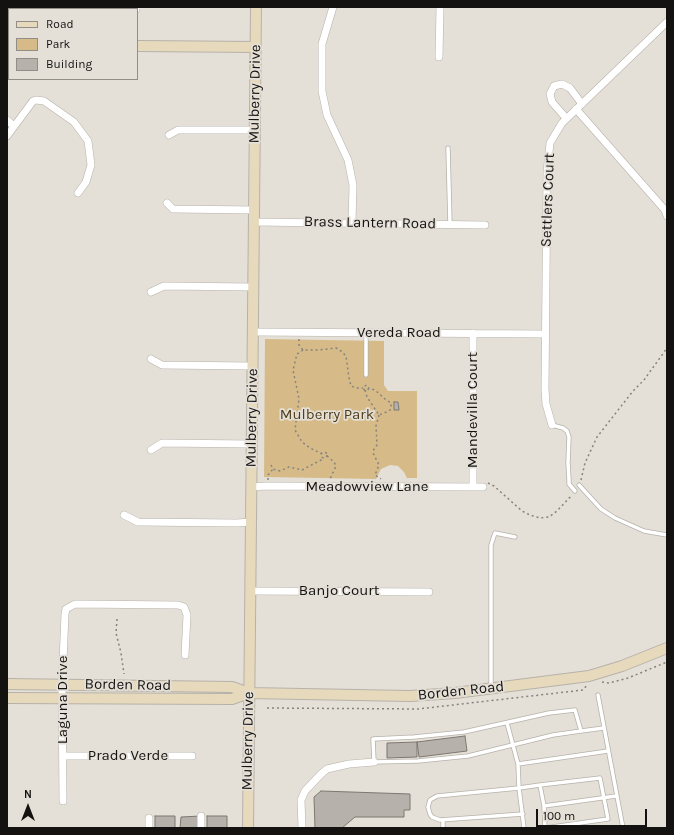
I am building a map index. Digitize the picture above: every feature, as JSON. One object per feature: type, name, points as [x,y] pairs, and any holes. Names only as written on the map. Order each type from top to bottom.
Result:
[{"type":"main road","name":"Mulberry Drive","points":[[248,828],[256,7]]},
{"type":"main road","points":[[138,46],[256,47]]},
{"type":"main road","name":"Borden Road","points":[[7,684],[232,687],[249,693],[410,696],[491,689],[594,675],[628,664],[667,648]]},
{"type":"main road","name":"Borden Road","points":[[7,698],[232,699],[249,693]]},
{"type":"street","points":[[333,7],[322,44],[322,91],[327,115],[348,160],[353,185],[352,223]]},
{"type":"street","points":[[439,57],[440,7]]},
{"type":"street","name":"Settlers Court","points":[[552,425],[545,397],[547,172],[550,143],[566,118],[667,22]]},
{"type":"street","points":[[566,118],[552,102],[550,94],[554,86],[562,84],[570,88],[582,104]]},
{"type":"street","points":[[7,136],[33,101],[36,100],[44,101],[74,122],[88,141],[91,165],[86,182],[78,193]]},
{"type":"street","points":[[576,109],[665,210],[667,216]]},
{"type":"street","points":[[7,120],[14,126]]},
{"type":"street","points":[[169,135],[178,130],[254,130]]},
{"type":"street","points":[[167,203],[173,209],[254,210]]},
{"type":"street","name":"Brass Lantern Road","points":[[254,222],[486,225]]},
{"type":"street","points":[[151,292],[164,286],[253,287]]},
{"type":"street","name":"Vereda Road","points":[[252,332],[545,334]]},
{"type":"street","name":"Mandevilla Court","points":[[473,334],[473,487]]},
{"type":"street","points":[[151,359],[162,365],[252,366]]},
{"type":"street","points":[[151,450],[162,443],[251,444]]},
{"type":"street","name":"Meadowview Lane","points":[[251,487],[473,487],[484,485]]},
{"type":"street","points":[[124,516],[138,522],[251,522]]},
{"type":"street","name":"Banjo Court","points":[[250,591],[429,592]]},
{"type":"street","name":"Laguna Drive","points":[[63,801],[62,685],[66,609],[75,604],[178,605],[184,607],[187,615],[185,655]]},
{"type":"street","name":"Prado Verde","points":[[63,756],[192,756]]},
{"type":"street","points":[[302,828],[301,800],[305,791],[326,769],[350,764],[374,762]]},
{"type":"street","points":[[201,816],[201,828]]},
{"type":"street","points":[[149,818],[149,828]]},
{"type":"lane","points":[[448,148],[450,224]]},
{"type":"lane","points":[[366,333],[366,375]]},
{"type":"lane","points":[[552,425],[563,428],[567,431],[569,437],[569,480],[575,491]]},
{"type":"lane","points":[[580,485],[602,509],[615,518],[644,531],[667,535]]},
{"type":"lane","points":[[491,689],[491,545],[495,533],[515,537]]},
{"type":"lane","points":[[598,695],[623,828]]},
{"type":"lane","points":[[581,731],[575,710],[549,713],[464,732],[373,739],[374,762],[418,761],[461,756],[553,735],[604,728]]},
{"type":"lane","points":[[507,723],[518,764],[519,788],[524,828]]},
{"type":"lane","points":[[518,764],[608,751]]},
{"type":"lane","points":[[523,814],[436,820],[428,811],[428,807],[430,800],[437,796],[600,778],[608,819],[545,828],[544,806],[540,785]]},
{"type":"lane","points":[[544,806],[616,796]]},
{"type":"lane","points":[[443,820],[443,828]]},
{"type":"path","points":[[299,332],[299,345],[303,350]]},
{"type":"path","points":[[329,486],[331,474],[336,466],[334,462],[327,456],[326,452],[322,454],[302,442],[295,430],[299,399],[293,370],[297,354],[303,350],[336,348],[341,351],[346,356],[351,386],[363,388],[366,385],[368,388],[375,390],[391,403],[391,409],[389,411],[379,415]]},
{"type":"path","points":[[580,485],[586,463],[597,437],[633,391],[644,380],[667,348]]},
{"type":"path","points":[[363,388],[366,390],[367,397],[379,415],[376,426],[377,445],[373,453],[379,465],[375,475],[381,478],[382,487]]},
{"type":"path","points":[[271,465],[273,469],[280,471],[290,467],[302,470],[327,456]]},
{"type":"path","points":[[267,486],[268,475],[273,469]]},
{"type":"path","points":[[484,485],[494,486],[522,511],[540,518],[549,517],[557,511],[575,491]]},
{"type":"path","points":[[117,619],[116,633],[124,674]]},
{"type":"path","points":[[602,682],[609,683],[628,678],[667,662]]},
{"type":"green space","name":"Mulberry Park","points":[[265,339],[384,341],[384,385],[388,391],[417,391],[417,478],[407,478],[398,466],[390,465],[381,469],[376,479],[264,477]]},
{"type":"building","points":[[394,402],[398,402],[399,410],[394,410]]},
{"type":"building","points":[[465,736],[467,751],[419,757],[417,742]]},
{"type":"building","points":[[417,742],[417,757],[387,758],[387,743]]},
{"type":"building","points":[[321,791],[410,794],[410,810],[404,810],[404,817],[355,817],[342,828],[315,828],[314,797]]},
{"type":"building","points":[[155,816],[175,816],[175,828],[155,828]]},
{"type":"building","points":[[201,816],[201,828],[180,828],[181,817]]},
{"type":"building","points":[[207,816],[227,816],[227,828],[207,828]]}]
